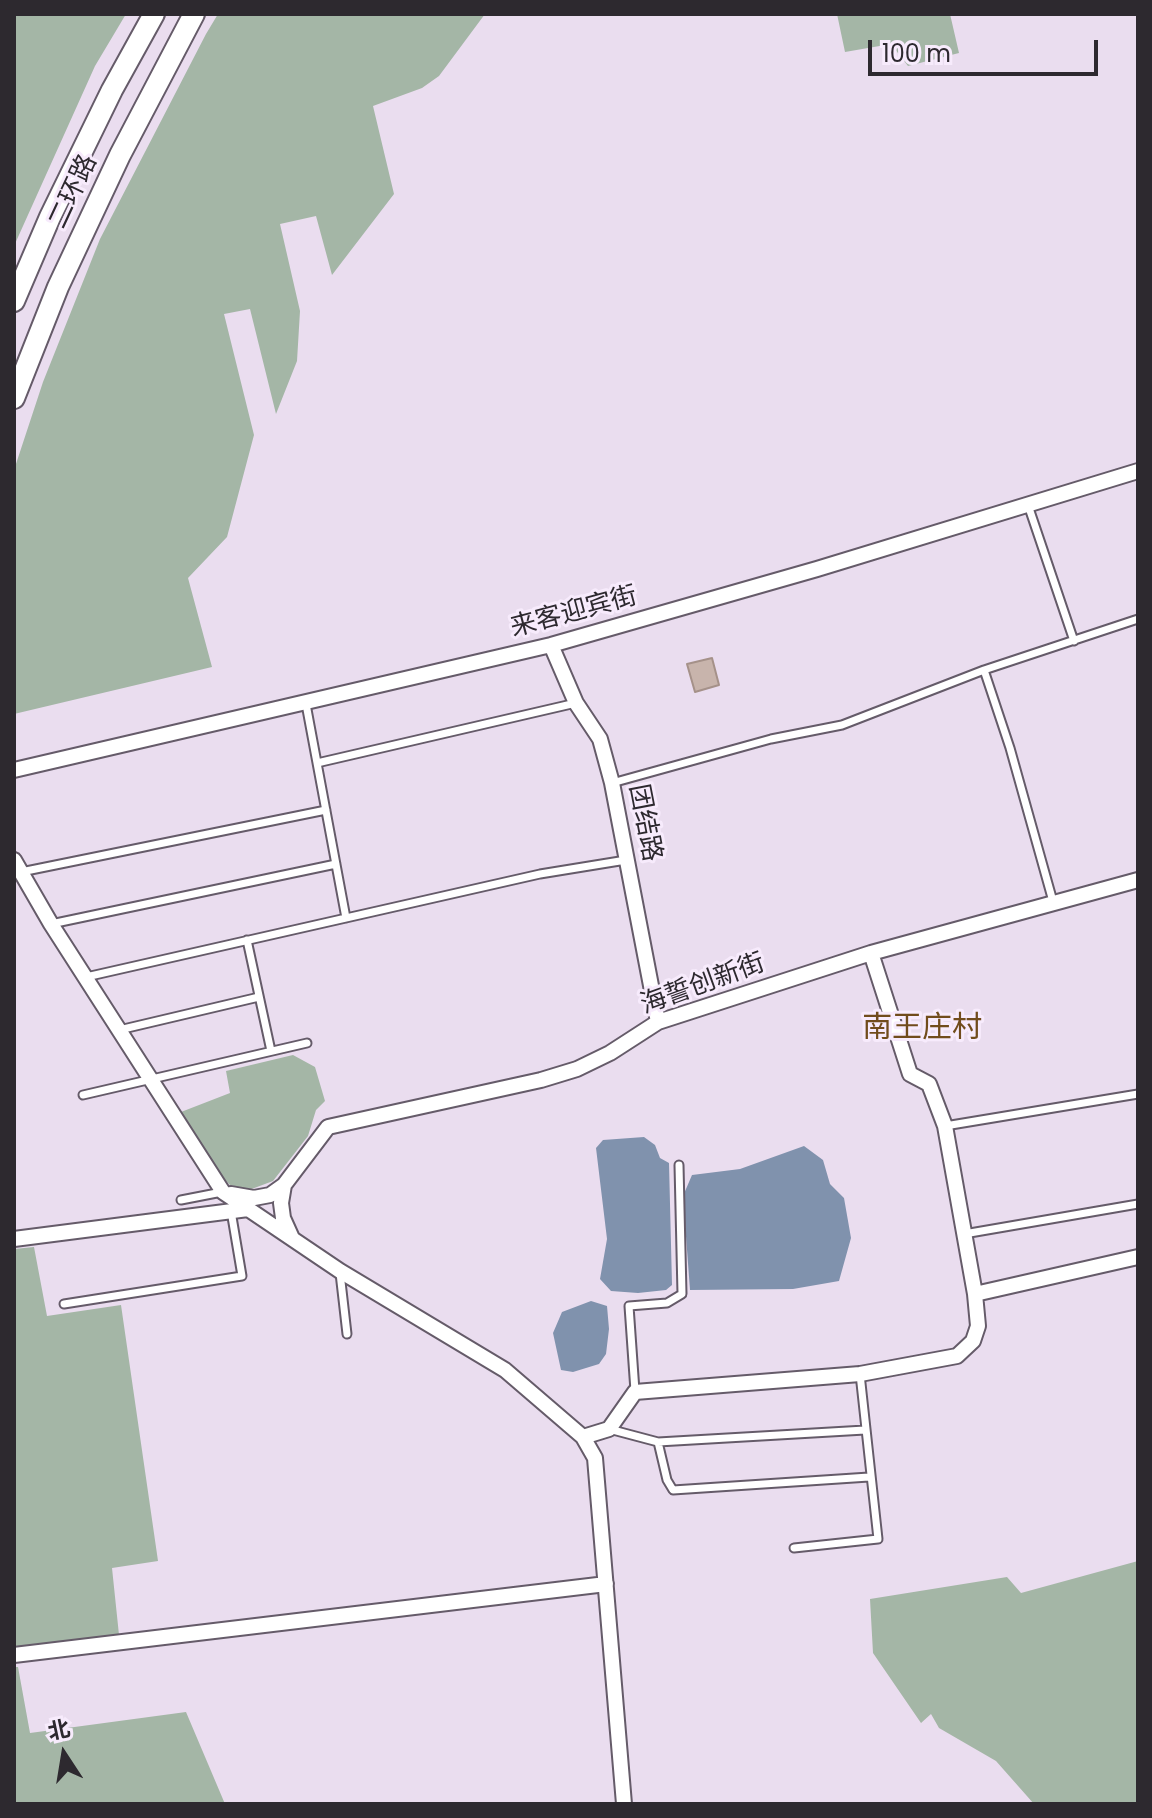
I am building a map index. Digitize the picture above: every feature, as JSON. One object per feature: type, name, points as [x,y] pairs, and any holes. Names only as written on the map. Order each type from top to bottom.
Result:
[{"type":"main road","name":"二环路","points":[[14,301],[78,160],[154,14]]},
{"type":"main road","name":"二环路","points":[[14,398],[77,247],[120,155],[194,14]]},
{"type":"street","name":"来客迎宾街","points":[[14,770],[551,645],[817,569],[1138,471]]},
{"type":"street","name":"团结路","points":[[551,645],[576,703],[600,739],[612,783],[658,1022]]},
{"type":"street","points":[[17,866],[223,1192],[340,1271],[505,1370],[583,1437],[595,1458],[624,1804]]},
{"type":"street","name":"海誓创新街","points":[[284,1185],[328,1127],[565,1073],[610,1053],[658,1022],[871,953],[1138,880]]},
{"type":"street","points":[[583,1437],[609,1429],[635,1392],[860,1374],[957,1356],[973,1341],[978,1326],[975,1294],[945,1126],[929,1084],[910,1074],[871,953]]},
{"type":"street","points":[[223,1192],[254,1198],[270,1195],[284,1185]]},
{"type":"street","points":[[284,1185],[281,1203],[283,1218],[292,1239]]},
{"type":"street","points":[[14,1239],[248,1209]]},
{"type":"street","points":[[975,1294],[1138,1257]]},
{"type":"street","points":[[14,1655],[606,1584]]},
{"type":"lane","points":[[1027,503],[1074,641]]},
{"type":"lane","points":[[612,783],[771,739],[842,725],[984,670],[1138,619]]},
{"type":"lane","points":[[984,670],[1010,748],[1054,905]]},
{"type":"lane","points":[[317,763],[576,703]]},
{"type":"lane","points":[[306,704],[346,918]]},
{"type":"lane","points":[[17,866],[326,810]]},
{"type":"lane","points":[[86,977],[540,874],[626,860]]},
{"type":"lane","points":[[51,924],[336,864]]},
{"type":"lane","points":[[247,940],[271,1051]]},
{"type":"lane","points":[[119,1030],[259,997]]},
{"type":"lane","points":[[83,1095],[307,1043]]},
{"type":"lane","points":[[945,1126],[1138,1094]]},
{"type":"lane","points":[[635,1392],[629,1306],[667,1303],[682,1294],[679,1165]]},
{"type":"lane","points":[[181,1200],[223,1192]]},
{"type":"lane","points":[[964,1234],[1138,1204]]},
{"type":"lane","points":[[64,1304],[242,1276],[231,1211]]},
{"type":"lane","points":[[340,1271],[347,1334]]},
{"type":"lane","points":[[794,1548],[878,1539],[860,1374]]},
{"type":"lane","points":[[609,1429],[658,1442],[865,1430]]},
{"type":"lane","points":[[658,1442],[667,1480],[673,1490],[869,1477]]},
{"type":"green space","points":[[14,14],[126,14],[95,66],[14,246]]},
{"type":"green space","points":[[218,14],[485,14],[439,76],[422,88],[373,106],[394,194],[332,275],[316,216],[280,224],[300,311],[297,361],[276,414],[250,309],[224,314],[254,435],[227,537],[188,578],[212,667],[14,714],[14,470],[43,382],[100,239]]},
{"type":"green space","points":[[837,14],[950,14],[959,53],[908,66],[891,44],[845,52]]},
{"type":"green space","points":[[293,1055],[315,1067],[325,1101],[316,1110],[308,1136],[273,1181],[249,1190],[230,1185],[181,1112],[230,1093],[226,1071]]},
{"type":"green space","points":[[34,1247],[47,1316],[121,1305],[158,1561],[112,1568],[119,1635],[14,1651],[14,1249]]},
{"type":"green space","points":[[1138,1561],[1138,1804],[1034,1804],[996,1761],[939,1728],[931,1714],[921,1723],[873,1653],[870,1599],[1007,1577],[1021,1593]]},
{"type":"green space","points":[[14,1667],[18,1667],[30,1733],[186,1712],[225,1804],[14,1804]]},
{"type":"water","points":[[644,1137],[655,1145],[660,1158],[669,1163],[672,1285],[666,1290],[638,1293],[611,1291],[600,1279],[607,1239],[596,1148],[603,1140]]},
{"type":"water","points":[[804,1146],[823,1160],[830,1184],[844,1198],[851,1238],[839,1281],[793,1289],[690,1290],[683,1196],[692,1175],[740,1169]]},
{"type":"water","points":[[591,1301],[607,1306],[609,1329],[606,1354],[599,1364],[573,1372],[561,1370],[553,1333],[562,1312]]},
{"type":"building","points":[[712,658],[719,685],[695,692],[687,664]]},
{"type":"district","name":"南王庄村","points":[[922,1029]]}]
